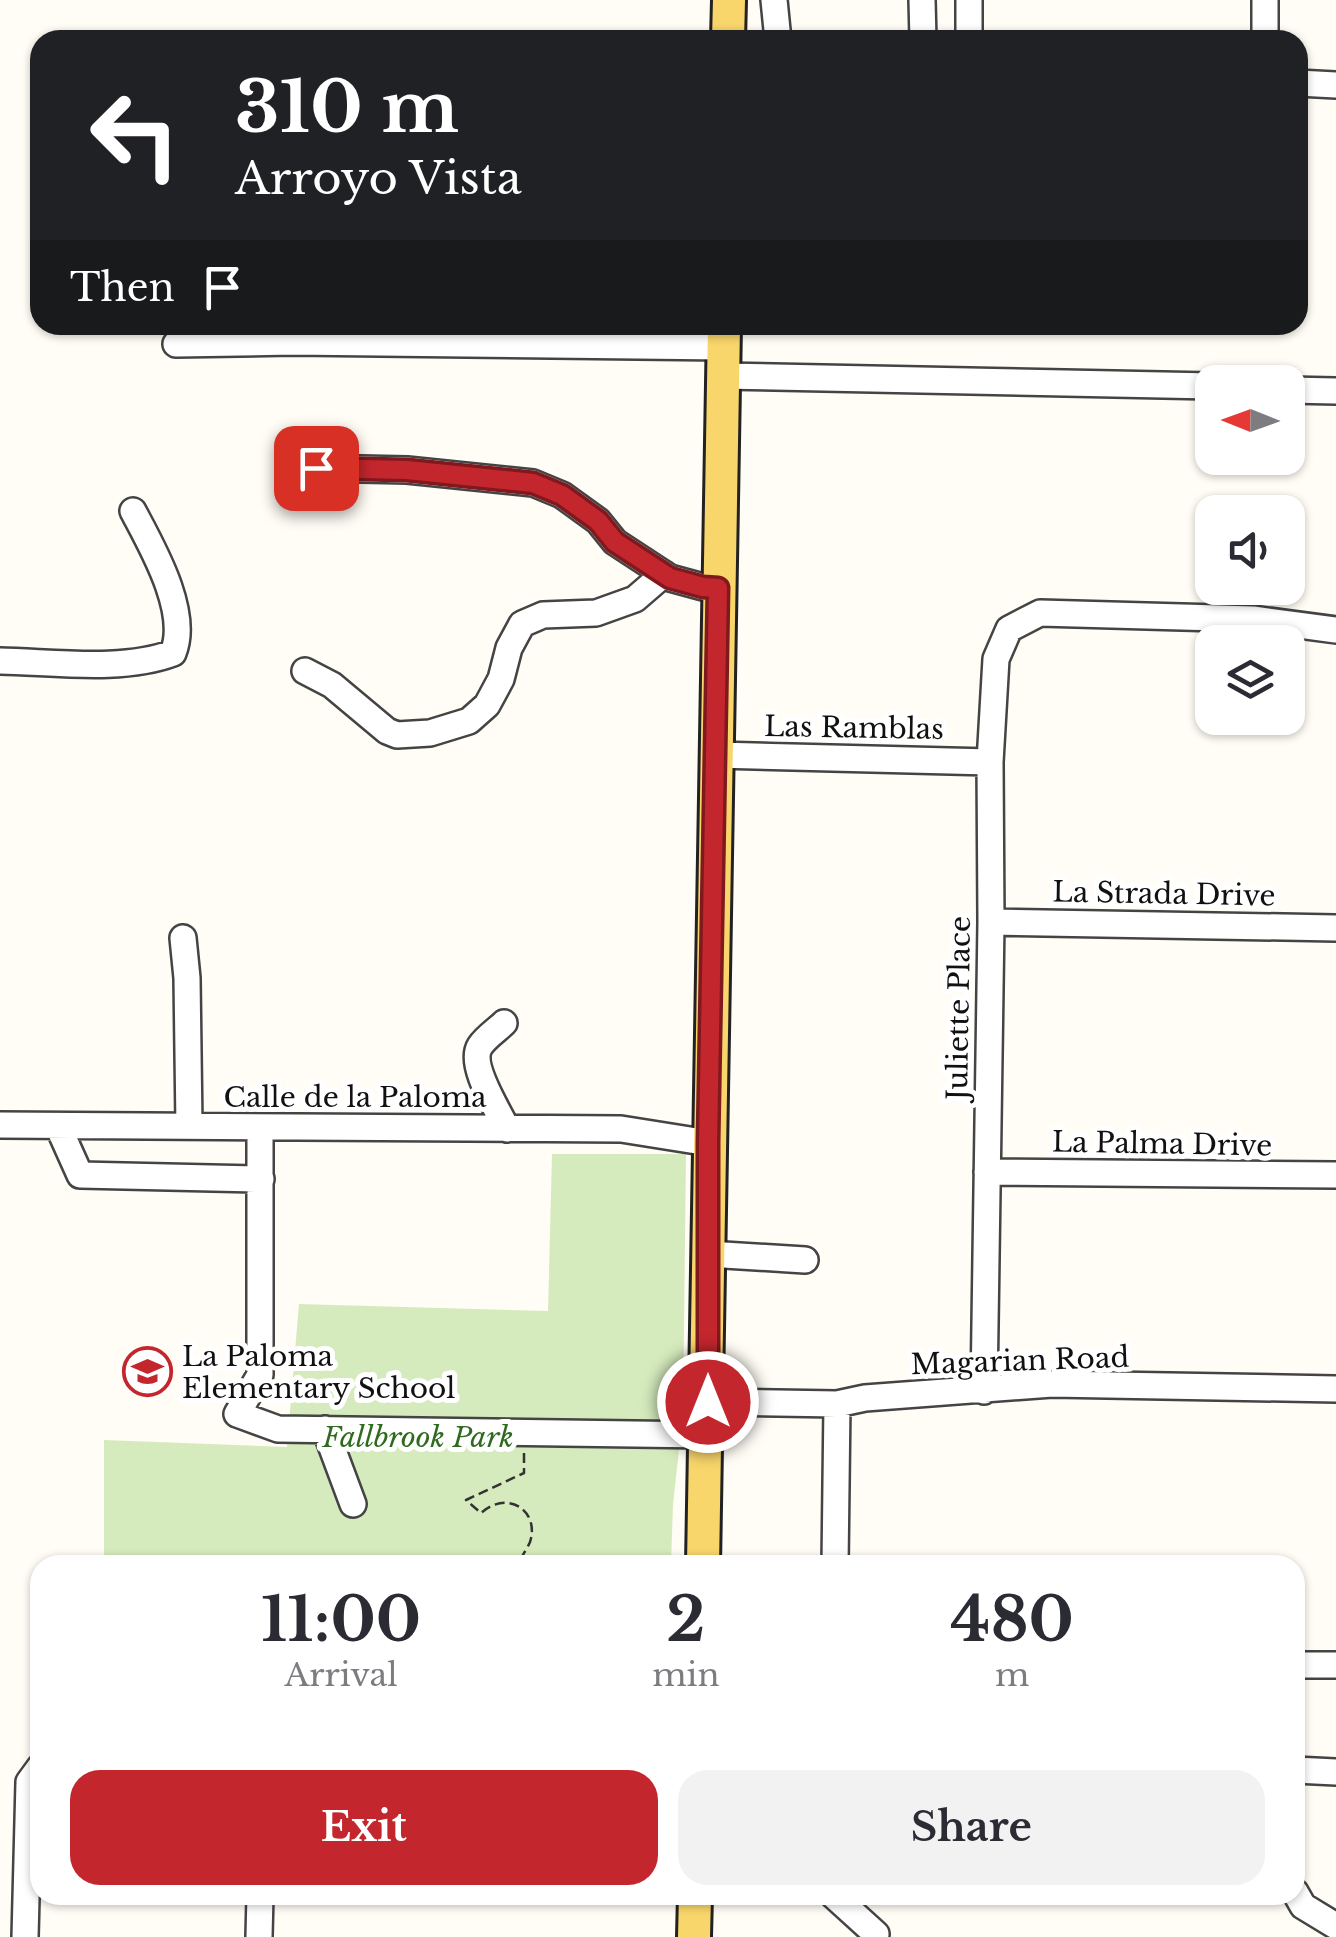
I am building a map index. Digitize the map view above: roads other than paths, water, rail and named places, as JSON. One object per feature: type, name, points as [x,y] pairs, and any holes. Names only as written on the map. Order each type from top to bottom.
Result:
[{"type":"main road","points":[[728,30],[729,0]]},
{"type":"main road","points":[[703,1555],[723,349]]},
{"type":"main road","points":[[694,1937],[695,1905]]},
{"type":"street","points":[[774,0],[777,30]]},
{"type":"street","points":[[922,0],[923,30]]},
{"type":"street","points":[[968,0],[968,30]]},
{"type":"street","points":[[1265,0],[1265,30]]},
{"type":"street","points":[[1308,83],[1336,84]]},
{"type":"street","points":[[176,344],[312,342],[723,349],[1195,385]]},
{"type":"street","points":[[1305,391],[1336,392]]},
{"type":"street","points":[[316,468],[407,470],[533,483],[562,495],[598,521],[615,542],[664,574],[718,588]]},
{"type":"street","points":[[0,661],[131,664],[172,653],[177,642],[176,617],[169,589],[158,558],[133,511]]},
{"type":"street","points":[[305,671],[332,685],[387,732],[430,734],[469,721],[487,704],[522,624],[543,615],[596,613],[635,599],[664,574]]},
{"type":"street","name":"Juliette Place","points":[[984,1391],[990,762],[996,659],[1009,630],[1040,614],[1195,626]]},
{"type":"street","points":[[1305,630],[1336,630]]},
{"type":"street","name":"Las Ramblas","points":[[716,755],[990,762]]},
{"type":"street","name":"La Strada Drive","points":[[991,922],[1336,928]]},
{"type":"street","points":[[183,938],[189,1126]]},
{"type":"street","points":[[504,1023],[481,1044],[477,1060],[482,1081],[508,1128]]},
{"type":"street","name":"Calle de la Paloma","points":[[0,1126],[621,1128],[708,1143]]},
{"type":"street","points":[[58,1126],[80,1175],[262,1179],[260,1126]]},
{"type":"street","name":"La Palma Drive","points":[[986,1172],[1336,1176]]},
{"type":"street","name":"Magarian Road","points":[[262,1179],[260,1376],[236,1414],[278,1429],[524,1432],[1052,1384],[1336,1390]]},
{"type":"street","points":[[708,1254],[806,1260]]},
{"type":"street","points":[[835,1555],[837,1404]]},
{"type":"street","points":[[324,1429],[352,1504]]},
{"type":"street","points":[[1305,1665],[1336,1665]]},
{"type":"street","points":[[1305,1770],[1336,1772]]},
{"type":"street","points":[[25,1937],[30,1781]]},
{"type":"street","points":[[259,1937],[260,1905]]},
{"type":"street","points":[[844,1905],[876,1934]]},
{"type":"street","points":[[1299,1937],[1325,1921],[1302,1905]]},
{"type":"place","name":"La Paloma Elementary School","points":[[147,1372]]},
{"type":"park label","name":"Fallbrook Park","points":[[418,1437]]}]
